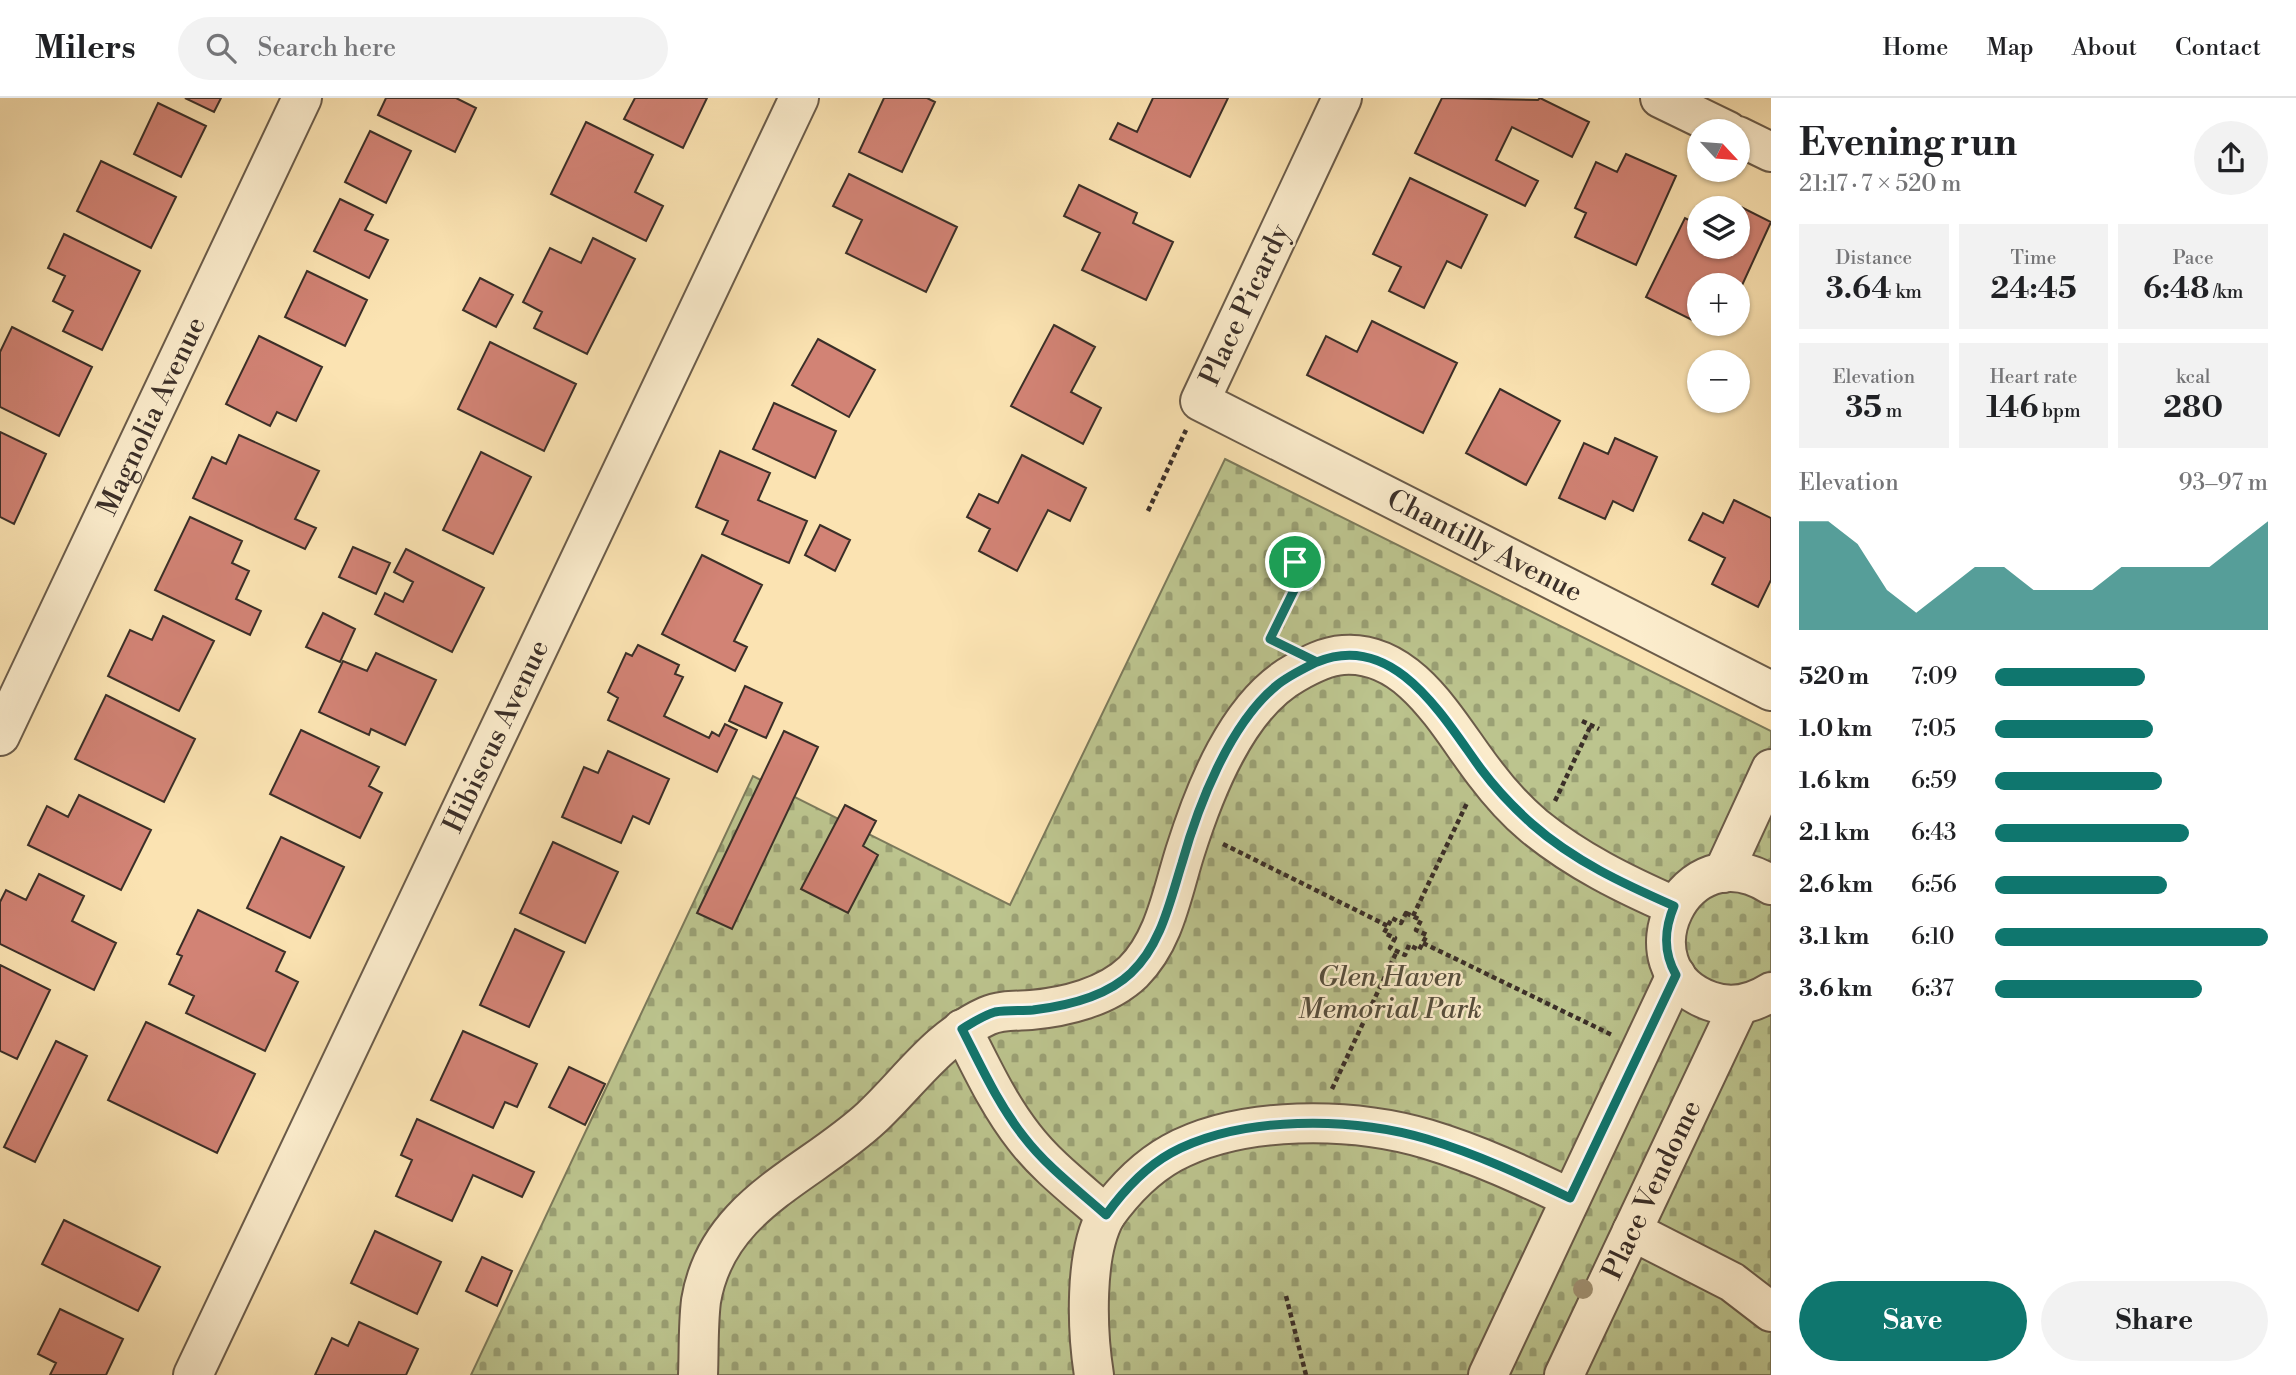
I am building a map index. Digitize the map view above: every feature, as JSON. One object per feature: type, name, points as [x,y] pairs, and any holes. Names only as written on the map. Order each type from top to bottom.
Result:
[{"type":"street","name":"Magnolia Avenue","points":[[0,736],[302,98]]},
{"type":"street","name":"Hibiscus Avenue","points":[[193,1375],[799,98]]},
{"type":"street","name":"Place Picardy","points":[[1200,401],[1342,98]]},
{"type":"street","points":[[1660,98],[1703,119]]},
{"type":"street","points":[[1750,142],[1771,152]]},
{"type":"street","name":"Chantilly Avenue","points":[[1200,401],[1771,691]]},
{"type":"street","points":[[698,1375],[699,1324],[704,1290],[719,1253],[733,1230],[768,1194],[870,1119],[932,1053],[962,1029],[995,1013],[1071,1004],[1105,990],[1127,977],[1146,956],[1166,918],[1193,830],[1219,767],[1249,715],[1275,687],[1317,662],[1338,655],[1352,655],[1377,661],[1399,672],[1438,708],[1483,771],[1517,810],[1541,831],[1597,870],[1674,906]]},
{"type":"street","points":[[1723,873],[1771,769]]},
{"type":"street","points":[[1488,1375],[1676,975],[1666,943],[1668,921],[1674,906],[1693,885],[1702,879],[1723,873],[1745,874],[1771,885]]},
{"type":"street","name":"Place Vendome","points":[[1676,975],[1699,996],[1719,1004],[1755,998]]},
{"type":"street","name":"Place Vendome","points":[[1564,1375],[1632,1231],[1755,998]]},
{"type":"street","points":[[962,1029],[987,1079],[1024,1138],[1048,1164],[1106,1215]]},
{"type":"street","points":[[1094,1375],[1089,1302],[1096,1241],[1106,1215],[1141,1174],[1174,1152],[1237,1131],[1315,1125],[1369,1127],[1424,1138],[1484,1159],[1570,1198]]},
{"type":"street","points":[[1632,1231],[1732,1282],[1771,1312]]},
{"type":"path","name":"Place Picardy","points":[[1148,511],[1200,401]]},
{"type":"path","points":[[1295,562],[1313,571],[1307,584],[1299,580],[1289,575],[1295,562]]},
{"type":"path","points":[[1299,580],[1270,639],[1317,662]]},
{"type":"path","points":[[1581,721],[1599,729]]},
{"type":"path","points":[[1541,831],[1591,725]]},
{"type":"path","points":[[1413,916],[1483,771]]},
{"type":"path","points":[[1193,830],[1388,926]]},
{"type":"path","points":[[1406,913],[1421,920],[1416,930],[1427,935],[1419,950],[1409,945],[1405,955],[1390,947],[1395,938],[1384,933],[1388,926],[1392,918],[1401,923],[1406,913]]},
{"type":"path","points":[[1423,943],[1641,1049]]},
{"type":"path","points":[[1315,1125],[1397,951]]},
{"type":"path","points":[[1286,1296],[1306,1375]]},
{"type":"green space","name":"Glen Haven Memorial Park","points":[[1225,459],[1771,731],[1771,1375],[471,1375],[753,776],[1010,905]]},
{"type":"building","points":[[185,98],[221,98],[214,112]]},
{"type":"building","points":[[386,98],[456,98],[476,108],[455,152],[378,115]]},
{"type":"building","points":[[635,98],[707,98],[683,148],[624,119]]},
{"type":"building","points":[[884,98],[927,98],[935,102],[902,172],[859,152]]},
{"type":"building","points":[[1153,98],[1228,98],[1190,177],[1110,139],[1118,123],[1137,132]]},
{"type":"building","points":[[1442,98],[1540,98],[1589,122],[1572,157],[1512,127],[1496,160],[1538,181],[1525,206],[1415,153]]},
{"type":"building","points":[[158,103],[206,126],[181,177],[134,154]]},
{"type":"building","points":[[586,122],[653,155],[635,192],[663,206],[646,241],[551,194]]},
{"type":"building","points":[[370,131],[411,151],[386,203],[345,182]]},
{"type":"building","points":[[1626,154],[1676,176],[1636,265],[1575,237],[1586,213],[1575,208],[1596,162],[1617,172]]},
{"type":"building","points":[[101,161],[176,197],[151,248],[77,211]]},
{"type":"building","points":[[849,174],[957,227],[926,292],[846,253],[862,220],[833,206]]},
{"type":"building","points":[[1410,178],[1487,215],[1461,268],[1447,261],[1424,308],[1389,291],[1401,267],[1373,254]]},
{"type":"building","points":[[1079,185],[1137,213],[1133,223],[1173,242],[1146,300],[1082,270],[1100,233],[1064,216]]},
{"type":"building","points":[[340,199],[373,215],[365,230],[388,240],[369,278],[314,251]]},
{"type":"building","points":[[1750,212],[1771,222],[1748,273],[1687,273],[1687,318],[1646,297],[1685,218],[1687,259],[1750,259]]},
{"type":"building","points":[[64,234],[140,271],[102,350],[63,331],[73,311],[53,301],[65,276],[48,268]]},
{"type":"building","points":[[593,238],[635,259],[587,354],[534,328],[542,312],[523,302],[550,248],[581,263]]},
{"type":"building","points":[[307,271],[367,300],[345,346],[285,317]]},
{"type":"building","points":[[480,278],[513,295],[496,327],[463,310]]},
{"type":"building","points":[[1372,321],[1457,363],[1423,433],[1307,375],[1326,336],[1357,352]]},
{"type":"building","points":[[1054,325],[1095,347],[1071,392],[1101,408],[1083,444],[1011,406]]},
{"type":"building","points":[[12,327],[92,367],[59,436],[0,407],[0,352]]},
{"type":"building","points":[[259,336],[322,367],[296,421],[277,412],[270,426],[226,404]]},
{"type":"building","points":[[818,339],[875,370],[849,417],[792,385]]},
{"type":"building","points":[[490,342],[576,384],[544,451],[458,409]]},
{"type":"building","points":[[1500,389],[1560,421],[1526,485],[1466,453]]},
{"type":"building","points":[[774,403],[836,431],[815,478],[753,449]]},
{"type":"building","points":[[0,432],[46,454],[14,524],[0,517]]},
{"type":"building","points":[[239,435],[319,471],[295,519],[316,528],[305,549],[193,498],[212,457],[226,464]]},
{"type":"building","points":[[1615,438],[1657,457],[1633,511],[1613,501],[1605,519],[1559,498],[1584,443],[1608,454]]},
{"type":"building","points":[[720,451],[770,473],[758,500],[807,521],[789,563],[722,534],[728,521],[696,507]]},
{"type":"building","points":[[481,452],[531,477],[493,554],[443,530]]},
{"type":"building","points":[[1022,455],[1086,488],[1070,521],[1048,510],[1017,571],[979,551],[990,529],[967,517],[979,494],[998,503]]},
{"type":"building","points":[[1734,500],[1771,518],[1771,580],[1758,607],[1712,584],[1725,558],[1689,540],[1703,513],[1723,523]]},
{"type":"building","points":[[190,517],[242,541],[232,563],[249,571],[236,599],[261,611],[250,635],[155,590]]},
{"type":"building","points":[[820,525],[850,540],[835,571],[805,555]]},
{"type":"building","points":[[353,547],[390,563],[376,594],[339,577]]},
{"type":"building","points":[[406,549],[484,588],[452,652],[375,614],[385,593],[403,602],[413,582],[394,572]]},
{"type":"building","points":[[702,555],[762,585],[734,641],[747,647],[735,671],[662,634]]},
{"type":"building","points":[[323,613],[355,629],[340,662],[306,647]]},
{"type":"building","points":[[163,616],[214,641],[179,711],[108,676],[130,630],[152,640]]},
{"type":"building","points":[[638,645],[679,665],[675,674],[683,677],[664,716],[709,738],[712,732],[719,736],[725,724],[737,730],[717,772],[608,720],[618,698],[608,692],[626,653],[632,656]]},
{"type":"building","points":[[376,653],[436,680],[405,745],[371,729],[369,735],[319,712],[343,661],[367,671]]},
{"type":"building","points":[[745,686],[782,703],[766,738],[729,721]]},
{"type":"building","points":[[106,695],[195,739],[164,802],[75,759]]},
{"type":"building","points":[[301,730],[379,767],[369,786],[382,793],[360,838],[270,794]]},
{"type":"building","points":[[784,731],[818,747],[732,929],[697,913]]},
{"type":"building","points":[[608,751],[669,779],[649,824],[633,816],[621,843],[562,817],[584,767],[598,773]]},
{"type":"building","points":[[79,795],[151,830],[121,890],[28,845],[47,806],[68,817]]},
{"type":"building","points":[[845,805],[876,821],[863,846],[878,855],[848,913],[801,889]]},
{"type":"building","points":[[281,837],[344,867],[310,938],[247,908]]},
{"type":"building","points":[[553,842],[618,872],[585,943],[520,913]]},
{"type":"building","points":[[39,874],[84,896],[72,921],[116,943],[94,990],[0,944],[0,902],[6,890],[26,900]]},
{"type":"building","points":[[198,910],[285,952],[276,971],[298,982],[265,1051],[186,1013],[194,996],[169,984],[182,956],[177,954]]},
{"type":"building","points":[[515,929],[564,952],[529,1027],[480,1005]]},
{"type":"building","points":[[0,965],[50,990],[17,1059],[0,1051]]},
{"type":"building","points":[[146,1022],[255,1074],[217,1153],[108,1100]]},
{"type":"building","points":[[463,1031],[537,1064],[517,1107],[505,1102],[493,1128],[431,1100]]},
{"type":"building","points":[[56,1041],[87,1056],[35,1162],[4,1147]]},
{"type":"building","points":[[569,1067],[605,1084],[585,1125],[549,1107]]},
{"type":"building","points":[[417,1119],[534,1172],[522,1197],[473,1175],[452,1221],[396,1196],[412,1160],[401,1155]]},
{"type":"building","points":[[64,1220],[160,1267],[138,1311],[42,1264]]},
{"type":"building","points":[[375,1231],[441,1262],[417,1314],[351,1283]]},
{"type":"building","points":[[482,1257],[512,1271],[497,1306],[466,1291]]},
{"type":"building","points":[[60,1309],[123,1339],[106,1375],[50,1375],[56,1363],[38,1354]]},
{"type":"building","points":[[359,1322],[418,1349],[406,1375],[315,1375],[332,1338],[348,1346]]},
{"type":"route","points":[[1295,562],[1289,575],[1299,580],[1270,639],[1317,662],[1288,678],[1262,699],[1235,738],[1198,815],[1166,918],[1142,961],[1120,982],[1082,1000],[1059,1007],[995,1013],[962,1029],[1000,1102],[1024,1138],[1048,1164],[1106,1215],[1141,1174],[1174,1152],[1237,1131],[1304,1124],[1369,1127],[1424,1138],[1484,1159],[1570,1198],[1676,975],[1666,943],[1668,921],[1674,906],[1603,873],[1534,826],[1499,791],[1429,699],[1399,672],[1377,661],[1345,654],[1317,662],[1270,639],[1299,580],[1307,584],[1313,571],[1295,562]]}]
